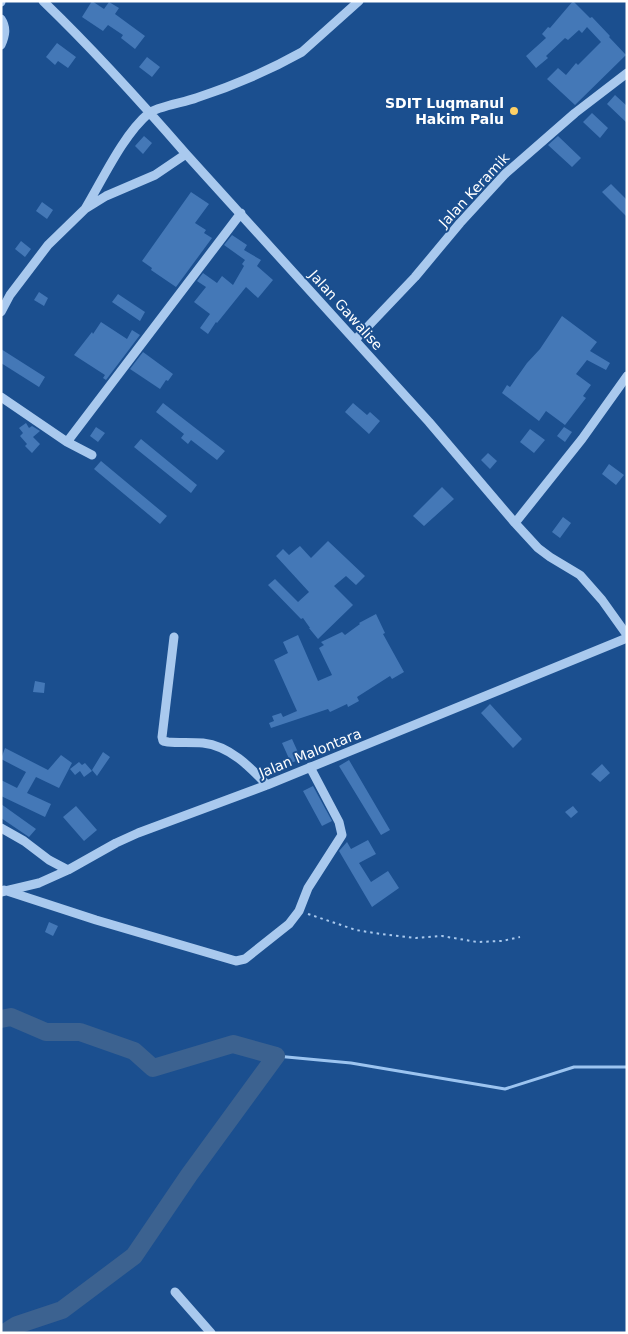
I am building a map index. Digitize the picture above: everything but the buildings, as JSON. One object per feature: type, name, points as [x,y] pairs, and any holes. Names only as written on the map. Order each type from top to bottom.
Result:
[{"type":"street","name":"Jalan Gawalise","points":[[43,1],[81,38],[150,112],[429,422],[538,548],[584,579],[602,600],[627,637]]},
{"type":"street","points":[[85,209],[127,138],[150,112],[240,83],[302,52],[360,1]]},
{"type":"street","points":[[1,19],[6,31],[1,45]]},
{"type":"street","name":"Jalan Keramik","points":[[355,340],[415,277],[460,223],[505,174],[575,113],[627,73]]},
{"type":"street","points":[[1,312],[10,295],[48,245],[85,209],[106,196],[156,175],[186,154]]},
{"type":"street","points":[[66,442],[240,213]]},
{"type":"street","points":[[515,523],[582,439],[627,376]]},
{"type":"street","points":[[1,397],[66,442],[92,455]]},
{"type":"street","points":[[174,637],[163,741],[203,743],[217,747],[242,760],[267,785]]},
{"type":"street","name":"Jalan Malontara","points":[[2,890],[39,883],[138,833],[267,785],[627,637]]},
{"type":"street","points":[[2,890],[236,961],[245,960],[289,924],[299,911],[308,888],[342,835],[339,822],[310,767]]},
{"type":"street","points":[[1,828],[24,841],[48,860],[68,870]]},
{"type":"street","points":[[175,1292],[211,1333]]},
{"type":"path","points":[[299,911],[356,930],[380,934],[416,938],[442,936],[477,942],[502,941],[520,937]]},
{"type":"waterway","points":[[1,1019],[11,1017],[46,1032],[80,1032],[134,1051],[153,1068],[233,1044],[276,1056],[189,1175],[134,1256],[62,1310],[17,1325],[4,1333]]},
{"type":"waterway","points":[[276,1056],[351,1063],[505,1089],[574,1067],[627,1067]]},
{"type":"place","name":"SDIT Luqmanul Hakim Palu","points":[[514,111]]}]
